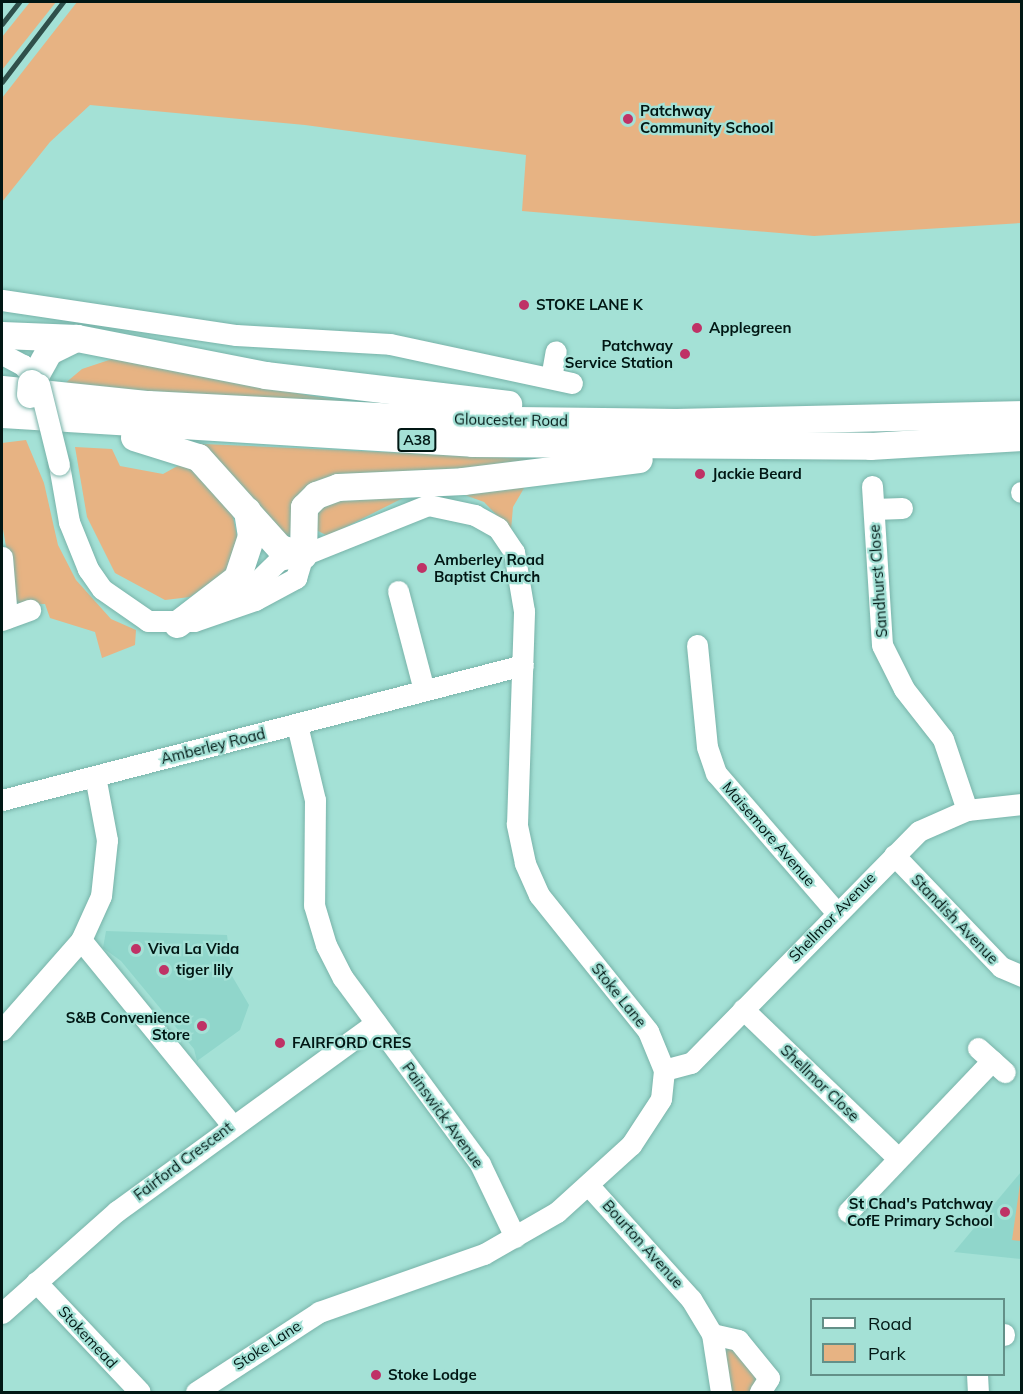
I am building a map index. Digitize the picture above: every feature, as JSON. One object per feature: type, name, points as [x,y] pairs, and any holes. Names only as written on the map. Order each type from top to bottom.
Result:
[{"type":"main road","points":[[2,335],[77,338],[274,376],[677,422]]},
{"type":"main road","points":[[24,386],[49,351],[77,338]]},
{"type":"main road","name":"Gloucester Road","points":[[24,386],[148,404],[431,419],[677,422],[1022,414]]},
{"type":"main road","name":"Gloucester Road","points":[[2,414],[73,422],[471,443],[762,445],[1022,437]]},
{"type":"main road","points":[[73,422],[198,457],[280,548],[303,555],[304,507],[338,487],[463,481],[762,445]]},
{"type":"main road","points":[[177,624],[237,578],[249,547],[247,510]]},
{"type":"street","points":[[2,300],[236,335],[390,344],[572,383]]},
{"type":"street","points":[[551,378],[556,351]]},
{"type":"street","points":[[2,354],[24,386],[59,465],[69,522],[102,589],[136,616],[177,624],[229,609],[296,578],[303,555]]},
{"type":"street","name":"Sandhurst Close","points":[[872,486],[888,664],[943,739],[967,810]]},
{"type":"street","name":"Stoke Lane","points":[[196,1392],[319,1312],[458,1264],[516,1237],[590,1187],[631,1145],[661,1099],[664,1070],[648,1030],[539,895],[525,863],[517,824],[523,665],[521,573],[498,528],[475,515],[428,505],[406,510],[337,545],[319,544],[303,555]]},
{"type":"street","name":"Sandhurst Close","points":[[874,509],[902,508]]},
{"type":"street","points":[[2,557],[4,619],[30,610]]},
{"type":"street","points":[[398,591],[424,690]]},
{"type":"street","name":"Maisemore Avenue","points":[[697,645],[707,747],[716,772],[836,912]]},
{"type":"street","name":"Amberley Road","points":[[2,801],[523,665]]},
{"type":"street","name":"Painswick Avenue","points":[[297,725],[315,800],[312,879],[319,927],[343,978],[480,1164],[516,1237]]},
{"type":"street","points":[[2,1030],[81,940],[107,870],[95,776]]},
{"type":"street","name":"Shellmor Avenue","points":[[664,1070],[691,1063],[836,912],[919,831],[967,810],[1022,804]]},
{"type":"street","name":"Standish Avenue","points":[[894,855],[1001,967],[1022,976]]},
{"type":"street","points":[[81,940],[232,1125]]},
{"type":"street","name":"Shellmor Close","points":[[743,1009],[898,1158]]},
{"type":"street","name":"Fairford Crescent","points":[[2,1313],[117,1211],[232,1125],[376,1023]]},
{"type":"street","points":[[848,1212],[991,1060]]},
{"type":"street","name":"Bourton Avenue","points":[[590,1187],[669,1268],[712,1334],[721,1392]]},
{"type":"street","name":"Stokemead","points":[[36,1282],[140,1392]]},
{"type":"street","points":[[712,1334],[738,1340],[770,1378],[760,1392]]},
{"type":"street","points":[[977,1376],[978,1392]]},
{"type":"shaded area","points":[[106,931],[227,935],[232,976],[249,1005],[240,1030],[197,1061],[194,1049],[121,961],[103,948]]},
{"type":"shaded area","name":"St Chad's Patchway CofE Primary School","points":[[1021,1172],[1021,1259],[954,1252]]},
{"type":"green space","points":[[30,2],[56,2],[2,70],[2,37]]},
{"type":"green space","name":"Patchway Community School","points":[[77,2],[1021,2],[1021,223],[814,236],[522,211],[526,155],[305,125],[90,105],[50,142],[2,202],[2,98]]},
{"type":"green space","points":[[115,358],[312,396],[390,408],[63,385],[82,369]]},
{"type":"green space","points":[[26,440],[44,483],[58,545],[76,580],[111,619],[136,630],[135,645],[102,658],[95,632],[50,618],[45,604],[16,605],[2,523],[2,443]]},
{"type":"green space","points":[[181,443],[566,460],[292,508],[292,538],[285,544]]},
{"type":"green space","points":[[75,447],[112,449],[120,466],[163,474],[183,463],[213,480],[231,507],[238,541],[232,567],[190,597],[165,600],[115,573],[87,517]]},
{"type":"green space","points":[[527,483],[513,507],[511,530],[484,502],[462,494],[427,493],[403,498],[328,536],[312,528],[312,509],[322,501]]},
{"type":"green space","points":[[1021,1177],[1021,1241],[1012,1240]]},
{"type":"green space","points":[[728,1342],[761,1379],[752,1392],[729,1392],[723,1343]]},
{"type":"railway","points":[[2,24],[19,2]]},
{"type":"railway","points":[[2,82],[63,2]]},
{"type":"place","name":"Patchway Community School","points":[[628,119]]},
{"type":"place","name":"STOKE LANE K","points":[[524,305]]},
{"type":"place","name":"Applegreen","points":[[697,328]]},
{"type":"place","name":"Patchway Service Station","points":[[685,354]]},
{"type":"place","name":"Jackie Beard","points":[[700,474]]},
{"type":"place","name":"Amberley Road Baptist Church","points":[[422,568]]},
{"type":"place","name":"Viva La Vida","points":[[136,949]]},
{"type":"place","name":"tiger lily","points":[[164,970]]},
{"type":"place","name":"S&B Convenience Store","points":[[202,1026]]},
{"type":"place","name":"FAIRFORD CRES","points":[[280,1043]]},
{"type":"place","name":"St Chad's Patchway CofE Primary School","points":[[1005,1212]]},
{"type":"place","name":"Stoke Lodge","points":[[376,1375]]}]
